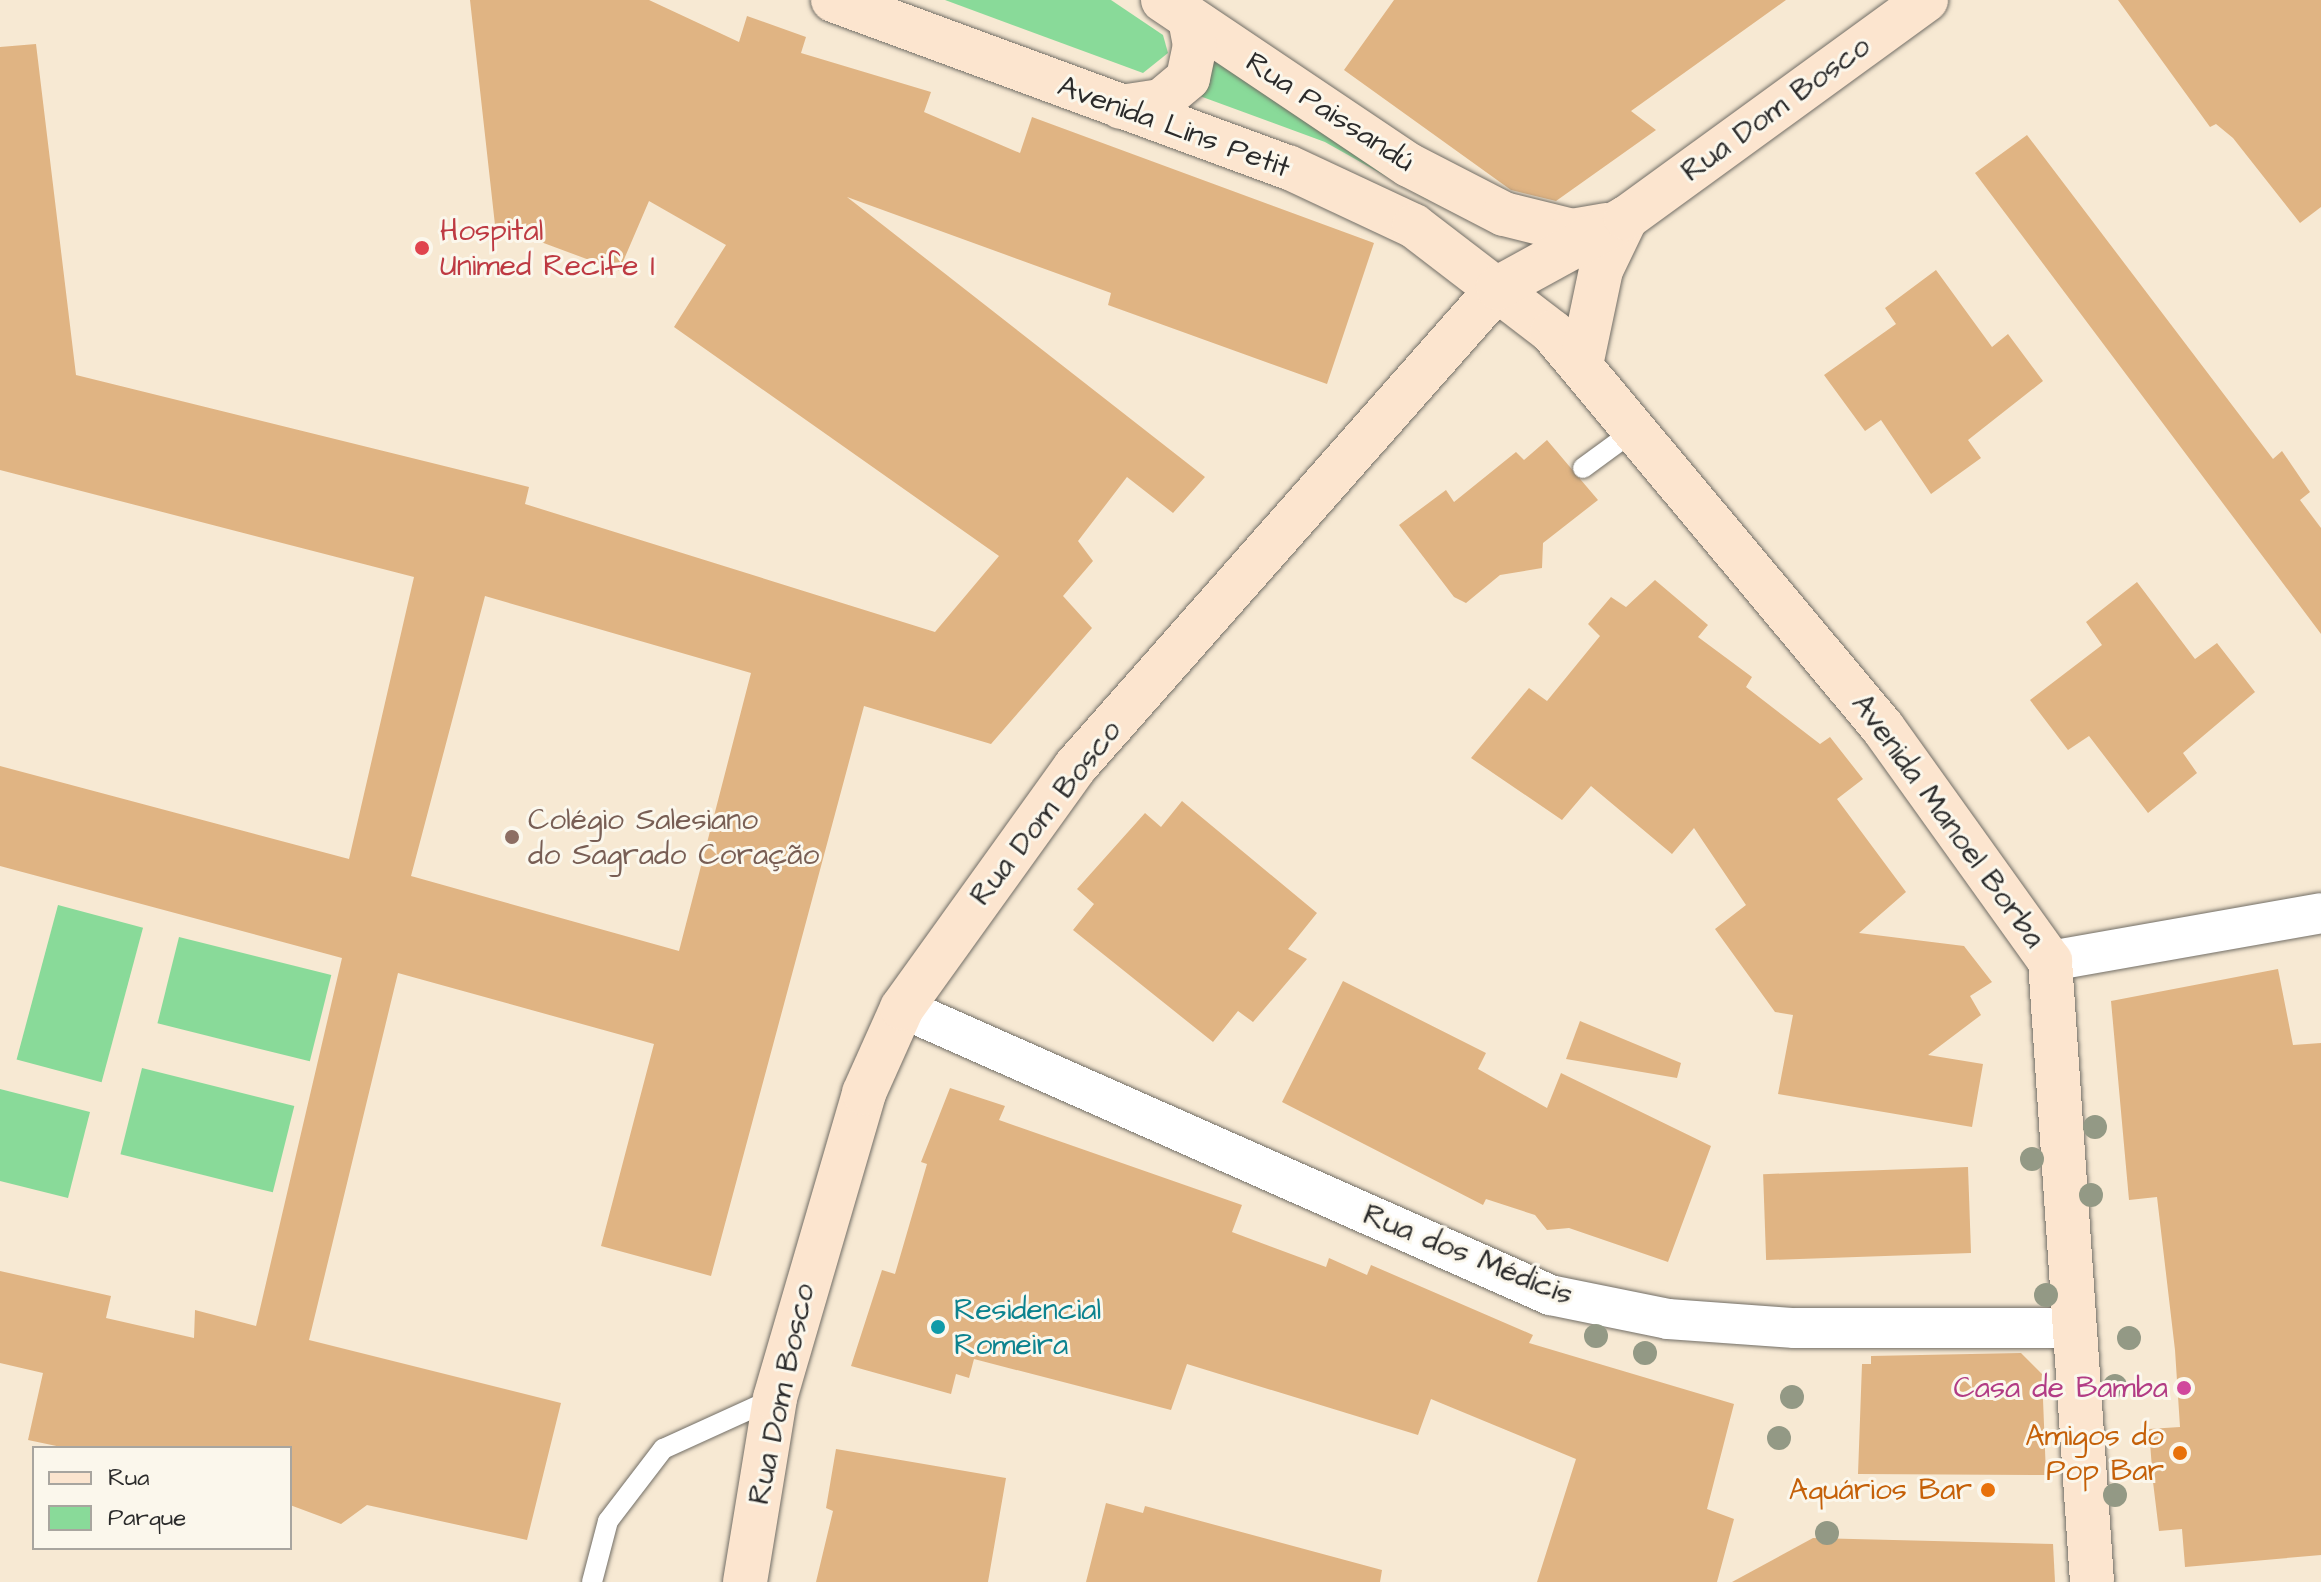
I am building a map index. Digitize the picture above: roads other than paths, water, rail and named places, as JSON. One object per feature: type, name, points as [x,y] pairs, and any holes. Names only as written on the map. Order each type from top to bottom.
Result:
[{"type":"main road","name":"Avenida Lins Petit","points":[[833,0],[1361,200],[1414,226],[1498,288]]},
{"type":"main road","name":"Rua Dom Bosco","points":[[745,1582],[775,1398],[864,1093],[902,1008],[1075,767],[1498,288],[1626,218],[1926,0]]},
{"type":"main road","points":[[1121,107],[1161,101],[1188,78],[1195,45],[1176,9]]},
{"type":"main road","name":"Rua Paissandú","points":[[1176,9],[1409,165],[1504,214]]},
{"type":"main road","name":"Rua Dom Bosco","points":[[1504,214],[1572,231],[1626,218]]},
{"type":"main road","points":[[1581,365],[1601,270],[1626,218]]},
{"type":"main road","name":"Avenida Manoel Borba","points":[[1498,288],[1581,365],[1883,728],[2050,961],[2092,1582]]},
{"type":"street","points":[[2050,961],[2321,913]]},
{"type":"street","name":"Rua dos Médicis","points":[[902,1008],[1550,1295],[1668,1319],[1779,1327],[2074,1328]]},
{"type":"lane","points":[[1583,468],[1635,430]]},
{"type":"lane","points":[[592,1582],[608,1521],[663,1449],[775,1398]]},
{"type":"place","name":"Hospital Unimed Recife I","points":[[422,248]]},
{"type":"place","name":"Colégio Salesiano do Sagrado Coração","points":[[512,837]]},
{"type":"place","name":"Residencial Romeira","points":[[938,1327]]},
{"type":"place","name":"Casa de Bamba","points":[[2184,1388]]},
{"type":"place","name":"Amigos do Pop Bar","points":[[2180,1453]]},
{"type":"place","name":"Aquários Bar","points":[[1988,1490]]}]
